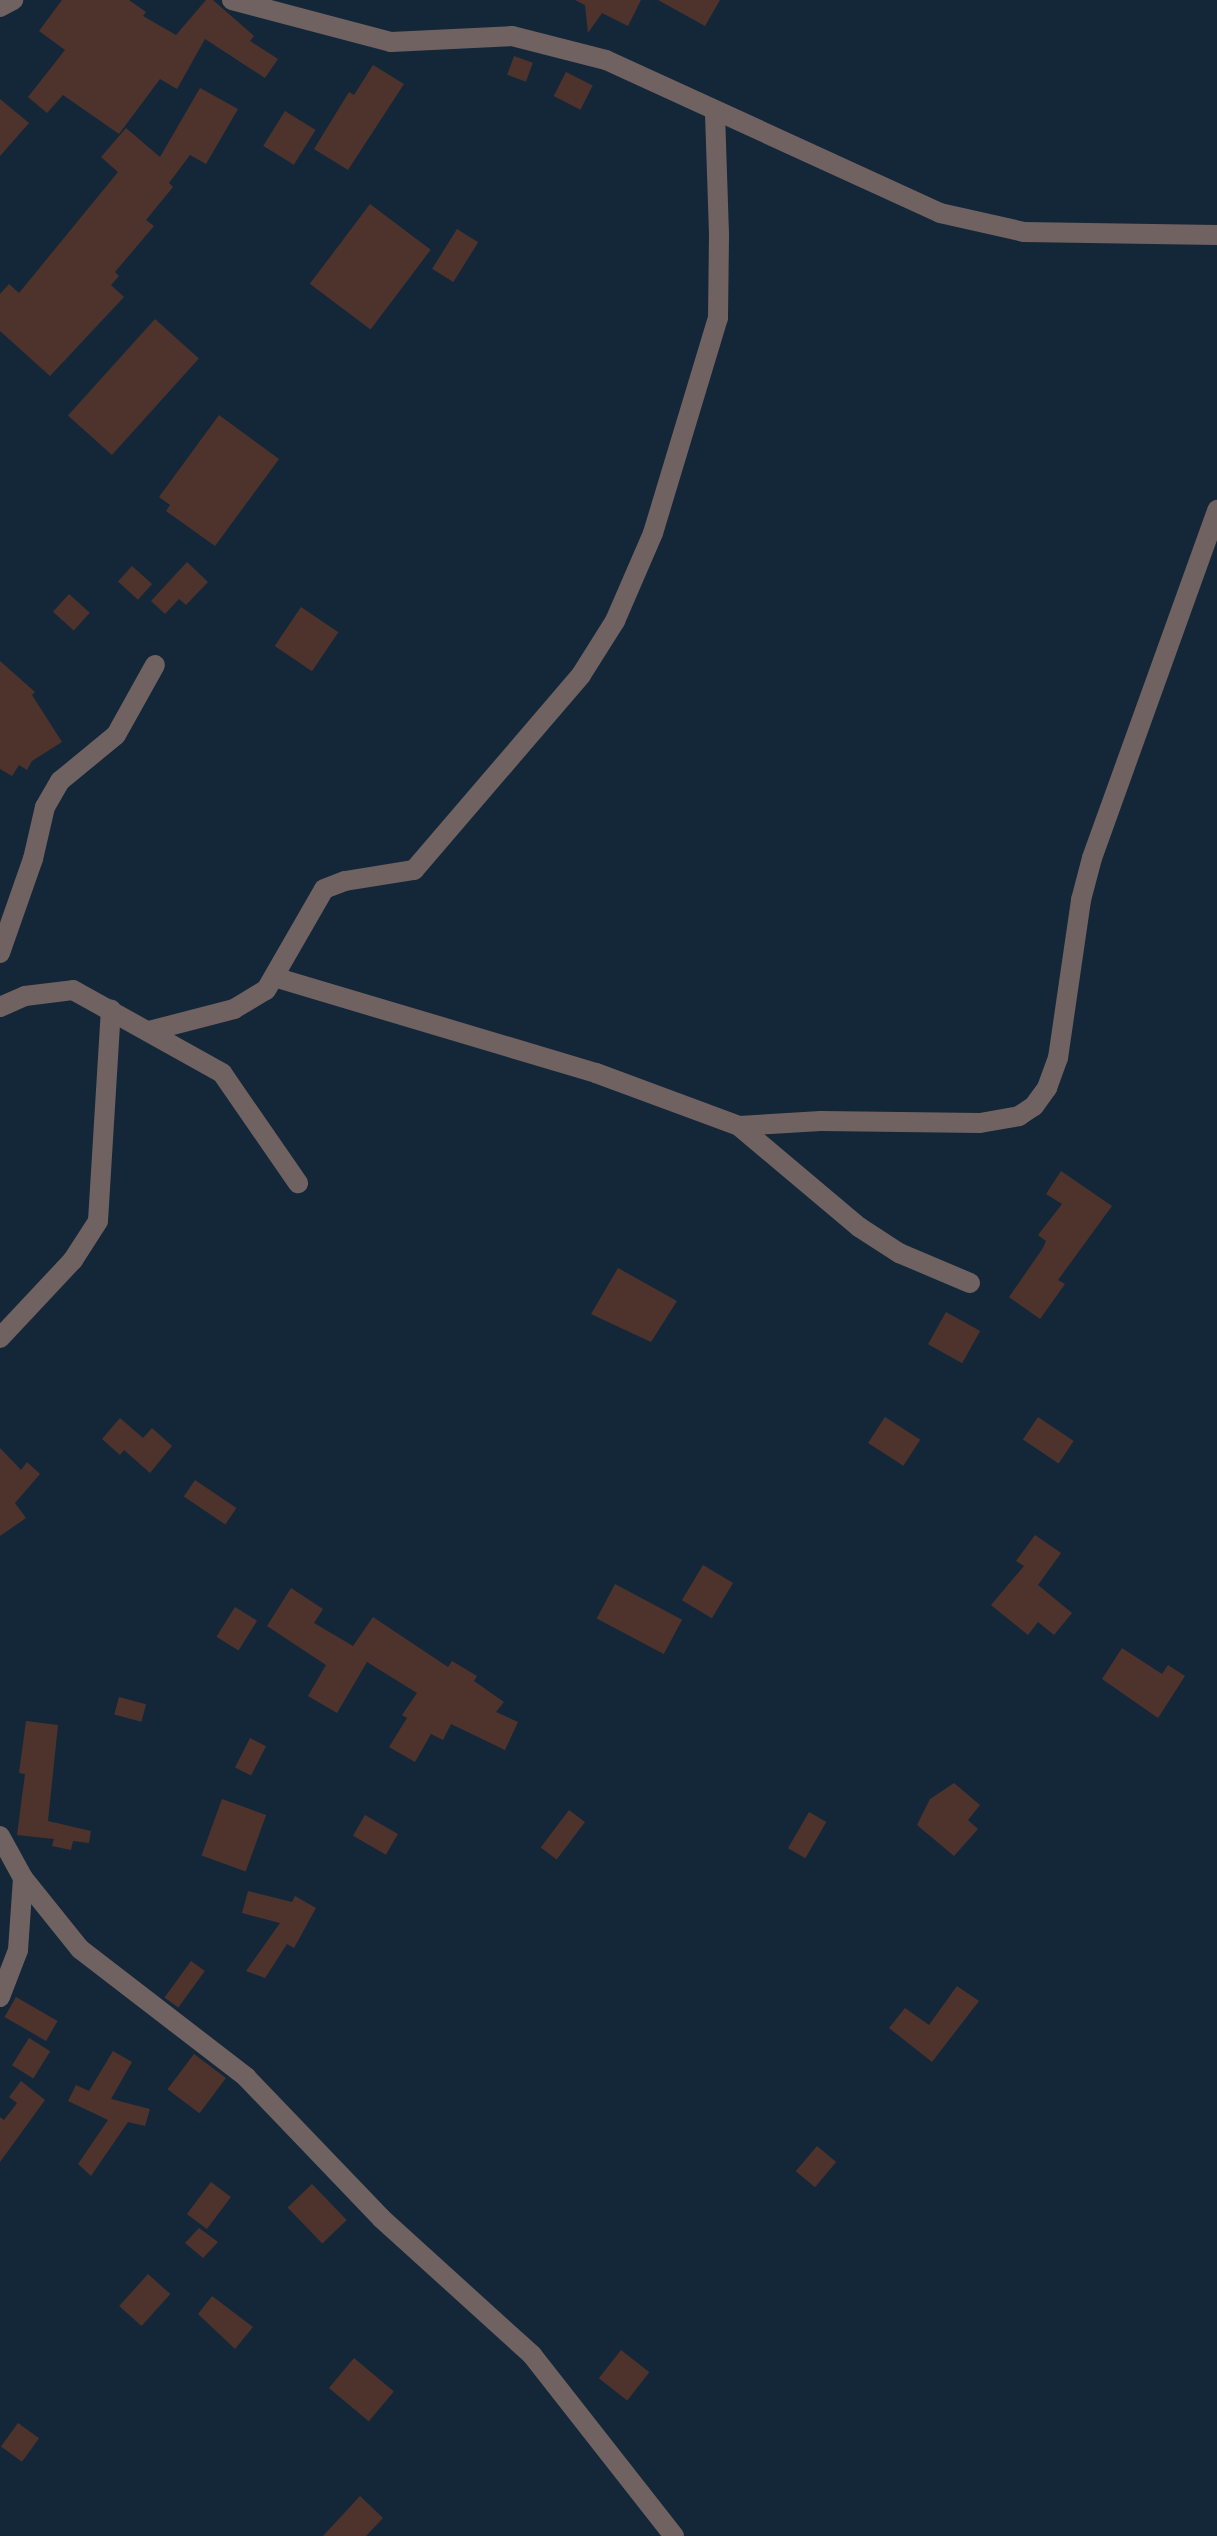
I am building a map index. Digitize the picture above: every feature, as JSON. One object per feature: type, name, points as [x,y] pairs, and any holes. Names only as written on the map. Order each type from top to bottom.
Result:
[{"type":"street","points":[[0,7],[13,0]]},
{"type":"street","points":[[232,0],[391,42],[512,36],[606,60],[940,213],[1024,232],[1217,235]]},
{"type":"street","points":[[149,1031],[234,1009],[266,990],[324,889],[345,881],[414,870],[581,675],[615,621],[653,533],[718,318],[715,111]]},
{"type":"street","points":[[739,1126],[821,1121],[980,1123],[1019,1116],[1034,1106],[1047,1088],[1058,1058],[1081,900],[1092,858],[1217,510]]},
{"type":"street","points":[[0,953],[33,859],[45,807],[60,781],[116,735],[155,665]]},
{"type":"street","points":[[274,977],[596,1073],[739,1126],[859,1227],[899,1253],[970,1283]]},
{"type":"street","points":[[0,1007],[25,996],[73,990],[222,1073],[298,1183]]},
{"type":"street","points":[[0,1338],[73,1260],[98,1221],[111,1009]]},
{"type":"street","points":[[0,1836],[23,1878],[80,1949],[246,2077],[381,2218],[532,2355],[674,2536]]},
{"type":"street","points":[[0,1997],[18,1950],[23,1878]]},
{"type":"building","points":[[62,0],[129,0],[146,12],[143,16],[176,35],[206,0],[213,0],[254,36],[250,41],[278,59],[265,78],[205,39],[177,89],[160,79],[119,134],[63,95],[47,113],[28,97],[65,50],[39,31]]},
{"type":"building","points":[[575,0],[641,0],[628,26],[602,13],[588,33],[585,5]]},
{"type":"building","points":[[658,0],[720,0],[705,26]]},
{"type":"building","points":[[514,56],[533,63],[526,82],[507,75]]},
{"type":"building","points":[[373,65],[404,84],[348,170],[314,149],[349,92],[354,95]]},
{"type":"building","points":[[566,72],[593,86],[580,110],[554,96]]},
{"type":"building","points":[[200,88],[238,109],[206,164],[190,155],[169,183],[173,187],[146,220],[154,226],[115,272],[119,276],[111,285],[124,297],[50,376],[0,331],[0,294],[9,284],[19,293],[118,172],[101,157],[126,128],[160,157]]},
{"type":"building","points":[[0,99],[29,123],[0,156]]},
{"type":"building","points":[[285,111],[316,130],[294,165],[263,146]]},
{"type":"building","points":[[370,204],[431,250],[371,330],[310,284]]},
{"type":"building","points":[[457,229],[478,242],[453,282],[432,269]]},
{"type":"building","points":[[155,319],[199,358],[112,455],[68,416]]},
{"type":"building","points":[[219,415],[279,459],[215,546],[166,511],[170,505],[159,497]]},
{"type":"building","points":[[187,562],[208,582],[186,605],[179,599],[165,614],[151,601]]},
{"type":"building","points":[[132,566],[152,584],[138,600],[118,582]]},
{"type":"building","points":[[69,594],[90,613],[74,631],[53,612]]},
{"type":"building","points":[[301,607],[338,632],[312,671],[275,646]]},
{"type":"building","points":[[0,661],[35,692],[32,695],[62,742],[32,761],[27,770],[19,765],[12,776],[0,769]]},
{"type":"building","points":[[1061,1171],[1112,1206],[1058,1280],[1065,1284],[1040,1319],[1009,1297],[1043,1248],[1046,1241],[1038,1235],[1062,1204],[1046,1194]]},
{"type":"building","points":[[618,1268],[677,1301],[651,1342],[591,1314]]},
{"type":"building","points":[[946,1312],[980,1331],[962,1363],[928,1344]]},
{"type":"building","points":[[885,1417],[920,1440],[903,1466],[868,1443]]},
{"type":"building","points":[[1038,1417],[1074,1441],[1059,1463],[1023,1439]]},
{"type":"building","points":[[120,1418],[143,1438],[152,1428],[172,1446],[150,1473],[124,1450],[120,1455],[102,1439]]},
{"type":"building","points":[[0,1448],[21,1470],[27,1462],[40,1474],[15,1503],[26,1518],[0,1536]]},
{"type":"building","points":[[195,1480],[236,1508],[225,1525],[184,1497]]},
{"type":"building","points":[[1035,1535],[1061,1553],[1038,1585],[1072,1613],[1054,1635],[1038,1622],[1028,1635],[991,1605],[1024,1566],[1016,1561]]},
{"type":"building","points":[[703,1565],[733,1583],[712,1618],[682,1600]]},
{"type":"building","points":[[615,1584],[682,1620],[664,1654],[597,1618]]},
{"type":"building","points":[[291,1588],[323,1609],[314,1623],[353,1646],[373,1617],[448,1667],[452,1661],[477,1676],[474,1681],[504,1702],[496,1712],[518,1722],[505,1750],[451,1724],[443,1740],[431,1734],[415,1762],[389,1747],[407,1718],[402,1715],[417,1693],[367,1662],[337,1713],[308,1696],[326,1665],[267,1626]]},
{"type":"building","points":[[235,1607],[257,1621],[239,1650],[216,1637]]},
{"type":"building","points":[[1122,1648],[1162,1674],[1168,1665],[1185,1676],[1158,1718],[1102,1679]]},
{"type":"building","points":[[119,1697],[146,1704],[141,1722],[114,1714]]},
{"type":"building","points":[[26,1721],[58,1725],[48,1821],[91,1831],[89,1843],[73,1841],[71,1850],[52,1846],[54,1839],[17,1835],[25,1774],[19,1773]]},
{"type":"building","points":[[250,1738],[266,1746],[251,1776],[235,1767]]},
{"type":"building","points":[[954,1783],[980,1805],[968,1820],[978,1829],[954,1856],[917,1825],[930,1799]]},
{"type":"building","points":[[222,1799],[266,1815],[246,1871],[201,1855]]},
{"type":"building","points":[[569,1810],[585,1822],[557,1860],[541,1848]]},
{"type":"building","points":[[809,1812],[826,1822],[805,1858],[788,1848]]},
{"type":"building","points":[[365,1815],[398,1834],[386,1855],[353,1836]]},
{"type":"building","points":[[248,1891],[292,1902],[295,1896],[316,1908],[294,1948],[287,1944],[265,1978],[246,1971],[280,1923],[242,1913]]},
{"type":"building","points":[[191,1961],[205,1971],[178,2007],[165,1997]]},
{"type":"building","points":[[957,1986],[979,2001],[932,2062],[889,2028],[905,2008],[929,2025]]},
{"type":"building","points":[[16,1997],[58,2021],[46,2041],[4,2017]]},
{"type":"building","points":[[29,2038],[50,2051],[33,2078],[12,2065]]},
{"type":"building","points":[[113,2051],[132,2062],[111,2099],[150,2109],[145,2126],[128,2122],[91,2176],[78,2164],[108,2120],[68,2101],[76,2085],[89,2091]]},
{"type":"building","points":[[194,2054],[226,2078],[199,2113],[168,2089]]},
{"type":"building","points":[[21,2081],[45,2100],[0,2162],[0,2117],[4,2120],[17,2103],[9,2097]]},
{"type":"building","points":[[817,2146],[836,2162],[815,2187],[796,2171]]},
{"type":"building","points":[[211,2182],[231,2197],[207,2229],[187,2214]]},
{"type":"building","points":[[312,2184],[347,2220],[322,2244],[288,2208]]},
{"type":"building","points":[[199,2228],[218,2242],[203,2258],[185,2243]]},
{"type":"building","points":[[148,2274],[170,2294],[142,2326],[119,2306]]},
{"type":"building","points":[[212,2296],[253,2327],[235,2349],[198,2314]]},
{"type":"building","points":[[621,2350],[649,2372],[627,2401],[599,2378]]},
{"type":"building","points":[[354,2358],[394,2391],[369,2421],[329,2388]]},
{"type":"building","points":[[18,2423],[39,2438],[22,2462],[1,2446]]},
{"type":"building","points":[[360,2496],[383,2518],[366,2536],[323,2536]]}]
